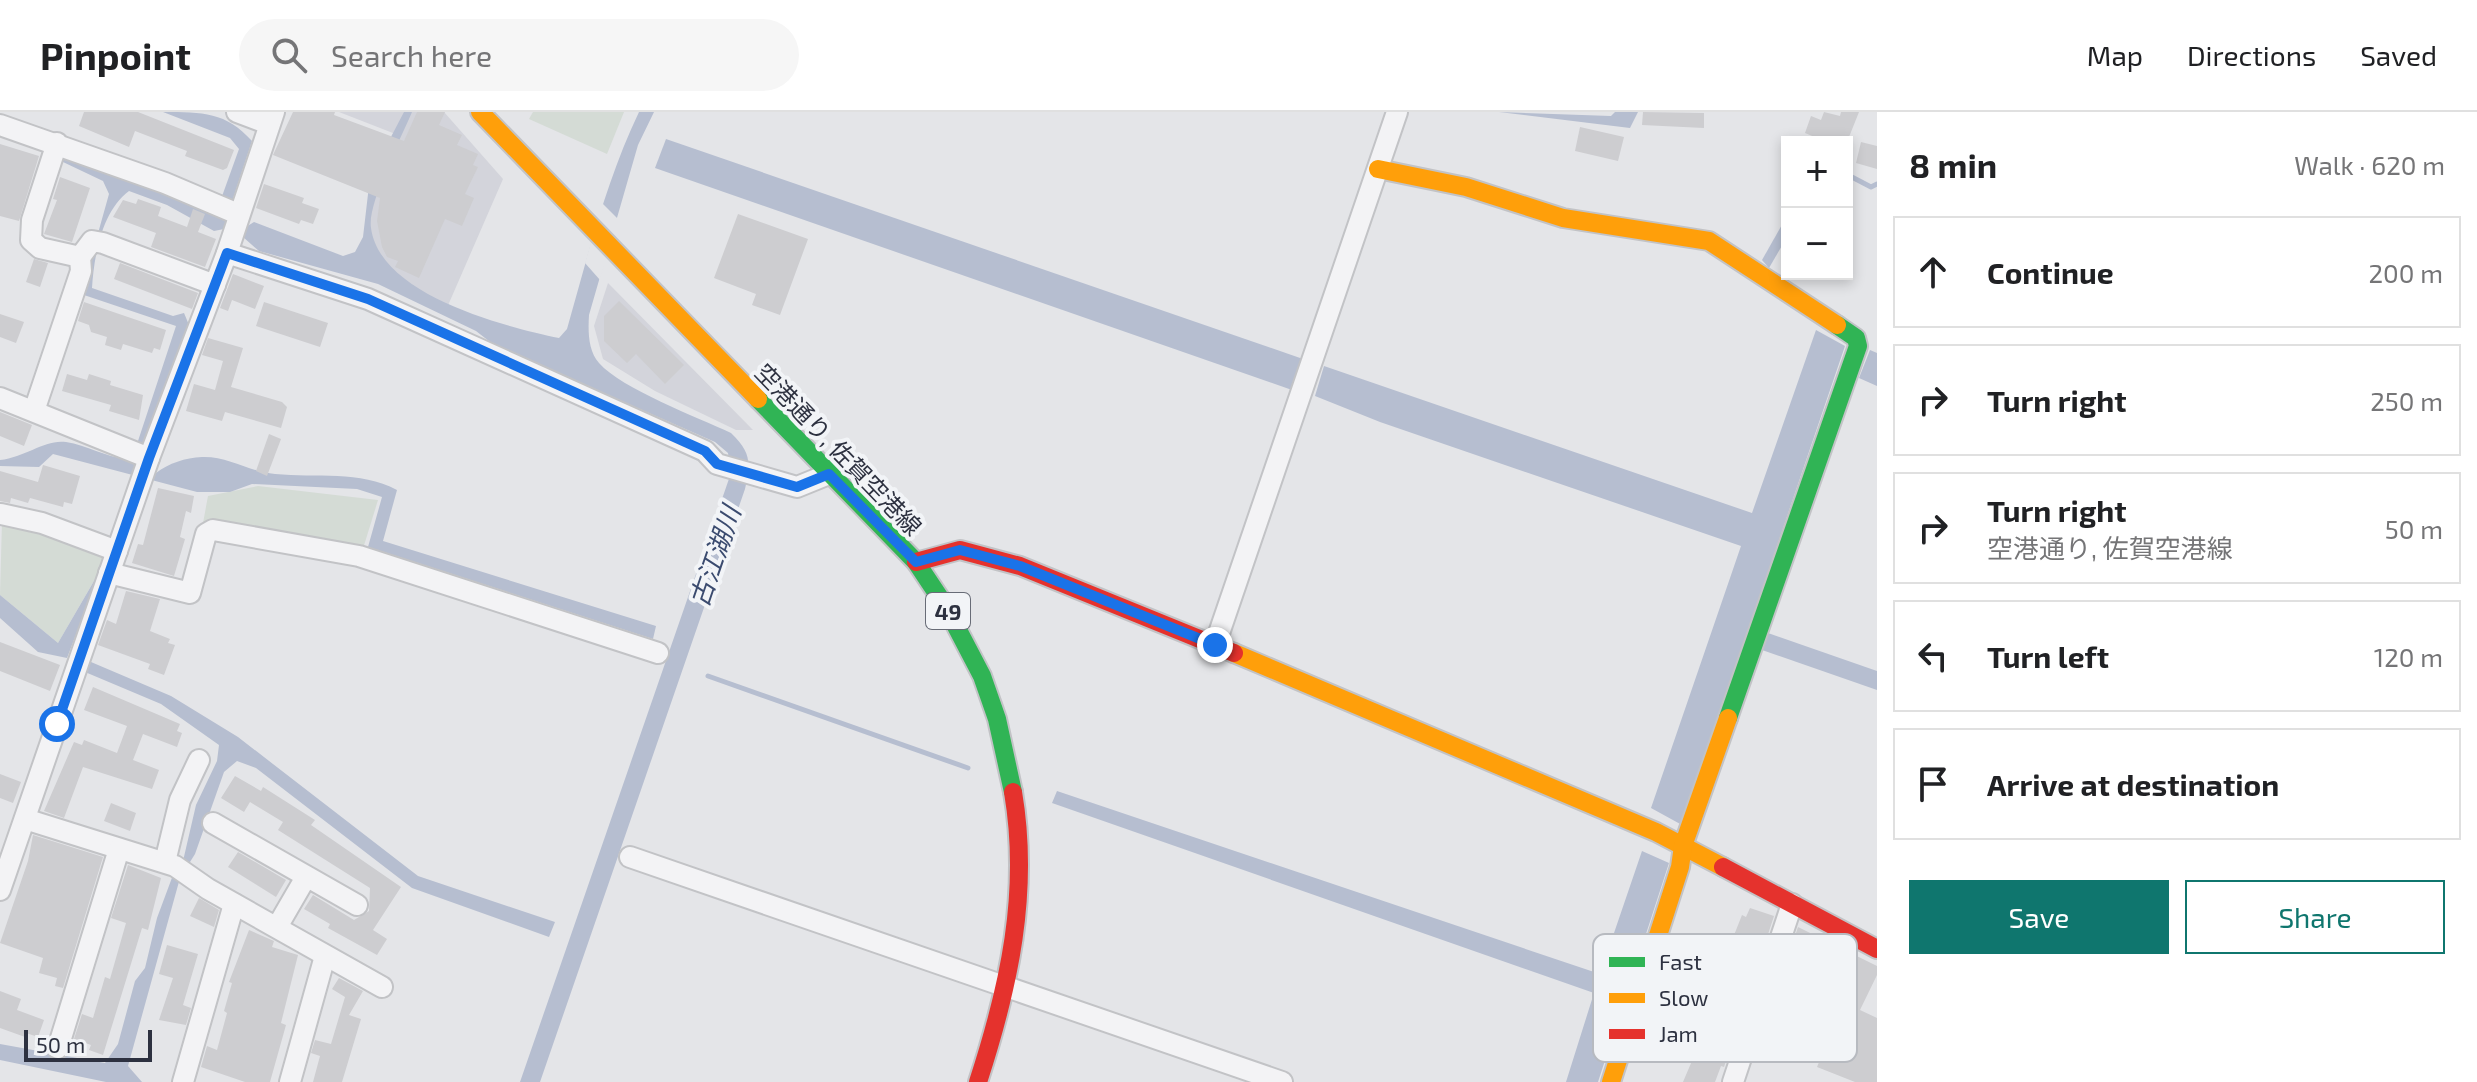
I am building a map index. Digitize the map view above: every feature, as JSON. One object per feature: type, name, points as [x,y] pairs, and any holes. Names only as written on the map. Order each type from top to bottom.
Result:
[{"type":"street","points":[[0,890],[14,828],[78,665],[117,551],[141,462],[215,285],[229,223],[272,118],[237,112]]},
{"type":"street","name":"空港通り, 佐賀空港線","points":[[480,112],[916,562],[963,634],[1001,732],[1017,795],[1020,904],[1008,986],[978,1082]]},
{"type":"street","points":[[1215,645],[1397,112]]},
{"type":"street","points":[[0,125],[56,151],[165,183],[229,223],[368,299],[705,451],[717,464],[797,487],[829,474]]},
{"type":"street","points":[[56,151],[32,220],[31,240],[40,248],[92,247],[215,285]]},
{"type":"street","points":[[1378,169],[1466,187],[1563,218],[1709,241],[1856,338],[1858,346],[1683,846],[1680,867],[1658,934]]},
{"type":"street","points":[[34,411],[92,247]]},
{"type":"street","points":[[0,398],[141,462]]},
{"type":"street","points":[[1,514],[42,523],[117,551]]},
{"type":"street","points":[[109,573],[190,593],[206,534],[213,530],[359,556],[658,653]]},
{"type":"street","points":[[916,562],[960,550],[1020,566],[1215,645],[1683,846],[1849,934]]},
{"type":"street","points":[[175,867],[180,800],[199,760]]},
{"type":"street","points":[[213,823],[357,905]]},
{"type":"street","points":[[14,828],[119,849],[175,867],[234,904],[382,987]]},
{"type":"street","points":[[58,1048],[119,849]]},
{"type":"street","points":[[630,857],[1282,1082]]},
{"type":"street","points":[[277,927],[306,877]]},
{"type":"street","points":[[183,1082],[234,904]]},
{"type":"street","points":[[1782,934],[1792,904]]},
{"type":"street","points":[[1857,938],[1877,949]]},
{"type":"street","points":[[290,1082],[325,956]]},
{"type":"street","points":[[1611,1082],[1617,1062]]},
{"type":"street","points":[[1733,1082],[1740,1062]]},
{"type":"shaded area","points":[[339,112],[444,112],[503,179],[446,310],[367,267],[367,214],[398,135]]},
{"type":"shaded area","points":[[533,112],[624,112],[607,154],[529,119]]},
{"type":"shaded area","points":[[608,283],[753,430],[736,430],[655,391],[603,359],[594,326]]},
{"type":"shaded area","points":[[258,486],[378,500],[362,552],[203,523],[208,496]]},
{"type":"shaded area","points":[[2,521],[36,528],[109,555],[58,643],[0,595]]},
{"type":"water","name":"古江湖川","points":[[163,112],[190,112],[223,119],[252,141],[226,220],[246,227],[254,222],[343,256],[355,252],[363,237],[370,177],[404,112],[412,112],[374,203],[371,228],[379,251],[396,272],[447,304],[477,316],[559,338],[567,329],[598,219],[627,138],[639,112],[654,112],[638,145],[589,315],[591,347],[599,363],[625,383],[731,433],[746,452],[748,472],[745,489],[540,1082],[520,1082],[731,473],[728,453],[715,442],[494,345],[476,331],[378,284],[259,251],[243,237],[224,229],[214,231],[167,205],[129,191],[112,210],[101,235],[92,288],[173,316],[184,313],[189,325],[138,466],[156,473],[183,460],[212,457],[266,473],[353,477],[383,484],[397,490],[383,541],[656,626],[653,639],[368,547],[382,497],[357,489],[252,484],[230,492],[197,492],[53,454],[39,467],[0,466],[0,460],[58,442],[127,459],[138,441],[176,326],[81,294],[109,194],[103,181],[63,162],[61,157],[123,176],[216,213],[239,149],[230,138]]},
{"type":"water","points":[[1499,112],[1611,116],[1615,112],[1638,112],[1630,128]]},
{"type":"water","points":[[666,139],[1303,359],[1292,390],[655,168]]},
{"type":"water","points":[[1781,227],[1781,247],[1769,268],[1762,260]]},
{"type":"water","points":[[1816,330],[1845,346],[1682,825],[1651,808],[1741,546],[1380,422],[1315,396],[1324,366],[1752,513]]},
{"type":"water","points":[[1870,350],[1877,353],[1877,386],[1859,378]]},
{"type":"water","points":[[101,569],[67,658],[38,652],[0,618],[0,595],[58,643]]},
{"type":"water","points":[[1768,633],[1877,671],[1877,690],[1762,650]]},
{"type":"water","points":[[91,662],[171,696],[238,737],[418,876],[555,922],[549,937],[412,888],[256,768],[237,761],[224,772],[195,854],[180,878],[128,1066],[142,1082],[106,1082],[0,1060],[0,1044],[105,1063],[118,1044],[135,981],[145,968],[157,918],[173,875],[183,861],[196,805],[217,761],[219,745],[161,704],[85,672]]},
{"type":"water","points":[[1057,791],[1593,972],[1593,993],[1052,803]]},
{"type":"water","points":[[1642,851],[1669,863],[1646,934],[1614,934]]},
{"type":"water","points":[[1593,996],[1593,1062],[1604,1062],[1598,1082],[1566,1082]]},
{"type":"pier","points":[[602,203],[618,219],[600,280],[585,263]]},
{"type":"building","points":[[84,112],[138,112],[234,150],[227,168],[223,170],[185,156],[187,151],[135,131],[129,147],[79,126]]},
{"type":"building","points":[[293,112],[335,112],[334,115],[404,141],[417,112],[445,112],[439,125],[462,135],[457,145],[478,154],[473,165],[478,167],[465,194],[474,198],[462,226],[445,219],[419,278],[395,267],[398,261],[387,257],[382,247],[377,221],[380,198],[273,155]]},
{"type":"building","points":[[1643,112],[1704,113],[1704,128],[1642,125]]},
{"type":"building","points":[[1824,112],[1840,116],[1841,112],[1859,112],[1849,136],[1812,136],[1805,133],[1811,116],[1821,120]]},
{"type":"building","points":[[1580,127],[1624,137],[1618,161],[1575,151]]},
{"type":"building","points":[[1861,142],[1877,146],[1877,169],[1856,163]]},
{"type":"building","points":[[0,144],[39,156],[19,221],[0,216]]},
{"type":"building","points":[[60,177],[90,188],[72,242],[44,234],[57,200],[53,199]]},
{"type":"building","points":[[264,184],[304,198],[302,203],[319,209],[313,224],[301,220],[299,224],[256,208]]},
{"type":"building","points":[[138,199],[161,207],[158,216],[187,227],[193,209],[205,214],[198,232],[216,239],[205,267],[151,247],[156,233],[113,217],[123,200],[136,204]]},
{"type":"building","points":[[738,214],[808,239],[780,315],[752,305],[756,294],[714,278]]},
{"type":"building","points":[[34,259],[48,263],[40,287],[26,282]]},
{"type":"building","points":[[120,263],[198,293],[192,309],[114,279]]},
{"type":"building","points":[[233,274],[264,286],[255,309],[232,300],[228,311],[220,308]]},
{"type":"building","points":[[619,301],[684,365],[665,384],[636,354],[627,363],[604,341],[604,316]]},
{"type":"building","points":[[84,302],[166,330],[160,350],[154,348],[152,353],[123,344],[121,350],[105,345],[107,337],[91,332],[89,325],[78,321]]},
{"type":"building","points":[[264,302],[328,323],[320,347],[256,326]]},
{"type":"building","points":[[0,314],[24,322],[16,343],[0,337]]},
{"type":"building","points":[[208,338],[243,348],[231,387],[282,402],[287,407],[281,428],[225,412],[222,421],[186,411],[194,384],[215,390],[223,361],[202,355]]},
{"type":"building","points":[[67,374],[87,380],[89,374],[111,381],[110,385],[143,395],[139,420],[109,411],[111,405],[62,391]]},
{"type":"building","points":[[0,412],[32,425],[24,446],[0,436]]},
{"type":"building","points":[[269,434],[281,439],[267,476],[256,471]]},
{"type":"building","points":[[43,465],[80,476],[72,504],[64,502],[63,507],[30,498],[28,503],[11,498],[10,503],[0,501],[0,471],[38,482]]},
{"type":"building","points":[[158,488],[194,496],[191,513],[186,511],[180,537],[185,539],[174,576],[132,563],[138,544],[143,545]]},
{"type":"building","points":[[126,591],[160,599],[150,631],[170,639],[168,643],[175,645],[164,675],[148,669],[150,664],[98,645],[107,620],[116,624]]},
{"type":"building","points":[[0,642],[60,665],[50,691],[0,671]]},
{"type":"building","points":[[93,687],[180,724],[177,731],[182,733],[177,747],[143,734],[133,760],[159,770],[152,789],[83,767],[64,818],[44,811],[74,742],[82,745],[84,740],[117,753],[127,726],[84,710]]},
{"type":"building","points":[[0,774],[21,782],[13,803],[0,798]]},
{"type":"building","points":[[235,776],[261,791],[263,787],[315,820],[311,825],[401,887],[373,930],[387,939],[377,955],[328,928],[330,924],[304,909],[313,895],[354,920],[369,911],[370,888],[278,830],[283,822],[250,802],[244,812],[221,798]]},
{"type":"building","points":[[111,803],[136,813],[130,831],[104,821]]},
{"type":"building","points":[[33,835],[103,857],[63,988],[55,986],[57,978],[39,973],[43,958],[0,943],[28,861]]},
{"type":"building","points":[[238,852],[286,880],[276,897],[228,867]]},
{"type":"building","points":[[128,865],[161,878],[148,930],[142,928],[103,1055],[89,1050],[91,1045],[74,1039],[82,1014],[93,1018],[105,977],[110,979],[126,923],[111,918]]},
{"type":"building","points":[[199,898],[219,910],[214,927],[190,916]]},
{"type":"building","points":[[1750,908],[1774,916],[1768,934],[1734,934],[1742,915],[1746,917]]},
{"type":"building","points":[[1798,927],[1812,934],[1796,934]]},
{"type":"building","points":[[249,930],[274,941],[272,947],[298,955],[281,1023],[286,1025],[270,1082],[245,1082],[201,1067],[207,1046],[217,1050],[227,1013],[224,1011],[232,983],[229,982]]},
{"type":"building","points":[[167,945],[198,954],[183,1005],[191,1008],[186,1025],[159,1020],[173,978],[159,974]]},
{"type":"building","points":[[1857,956],[1877,966],[1877,975],[1860,1010],[1877,1018],[1877,1082],[1855,1082],[1817,1067],[1819,1062],[1857,1062]]},
{"type":"building","points":[[339,978],[363,991],[349,1015],[361,1019],[342,1082],[313,1082],[320,1056],[311,1053],[315,1040],[331,1044],[345,997],[332,989]]},
{"type":"building","points":[[0,991],[21,999],[17,1010],[44,1020],[38,1037],[26,1033],[25,1037],[0,1028]]},
{"type":"building","points":[[1692,1062],[1726,1062],[1715,1082],[1683,1082]]},
{"type":"waterway","points":[[1853,178],[1871,187],[1877,184]]},
{"type":"waterway","points":[[708,676],[968,768]]},
{"type":"traffic: fast","points":[[1728,718],[1858,346],[1856,338],[1837,325]]},
{"type":"traffic: fast","points":[[758,399],[916,562],[946,607],[982,676],[997,719],[1013,792]]},
{"type":"traffic: slow","points":[[480,112],[758,399]]},
{"type":"traffic: slow","points":[[1378,169],[1466,187],[1563,218],[1709,241],[1837,325]]},
{"type":"traffic: slow","points":[[1234,653],[1656,832],[1723,867]]},
{"type":"traffic: slow","points":[[1658,934],[1680,867],[1683,846],[1728,718]]},
{"type":"traffic: slow","points":[[1611,1082],[1617,1062]]},
{"type":"traffic: jam","points":[[916,562],[960,550],[1020,566],[1234,653]]},
{"type":"traffic: jam","points":[[978,1082],[999,1011],[1014,939],[1019,866],[1013,792]]},
{"type":"traffic: jam","points":[[1723,867],[1849,934]]},
{"type":"traffic: jam","points":[[1857,938],[1877,949]]},
{"type":"route","points":[[57,724],[149,458],[227,253],[368,299],[705,451],[717,464],[797,487],[829,474],[916,562],[960,550],[1020,566],[1215,645]]}]
